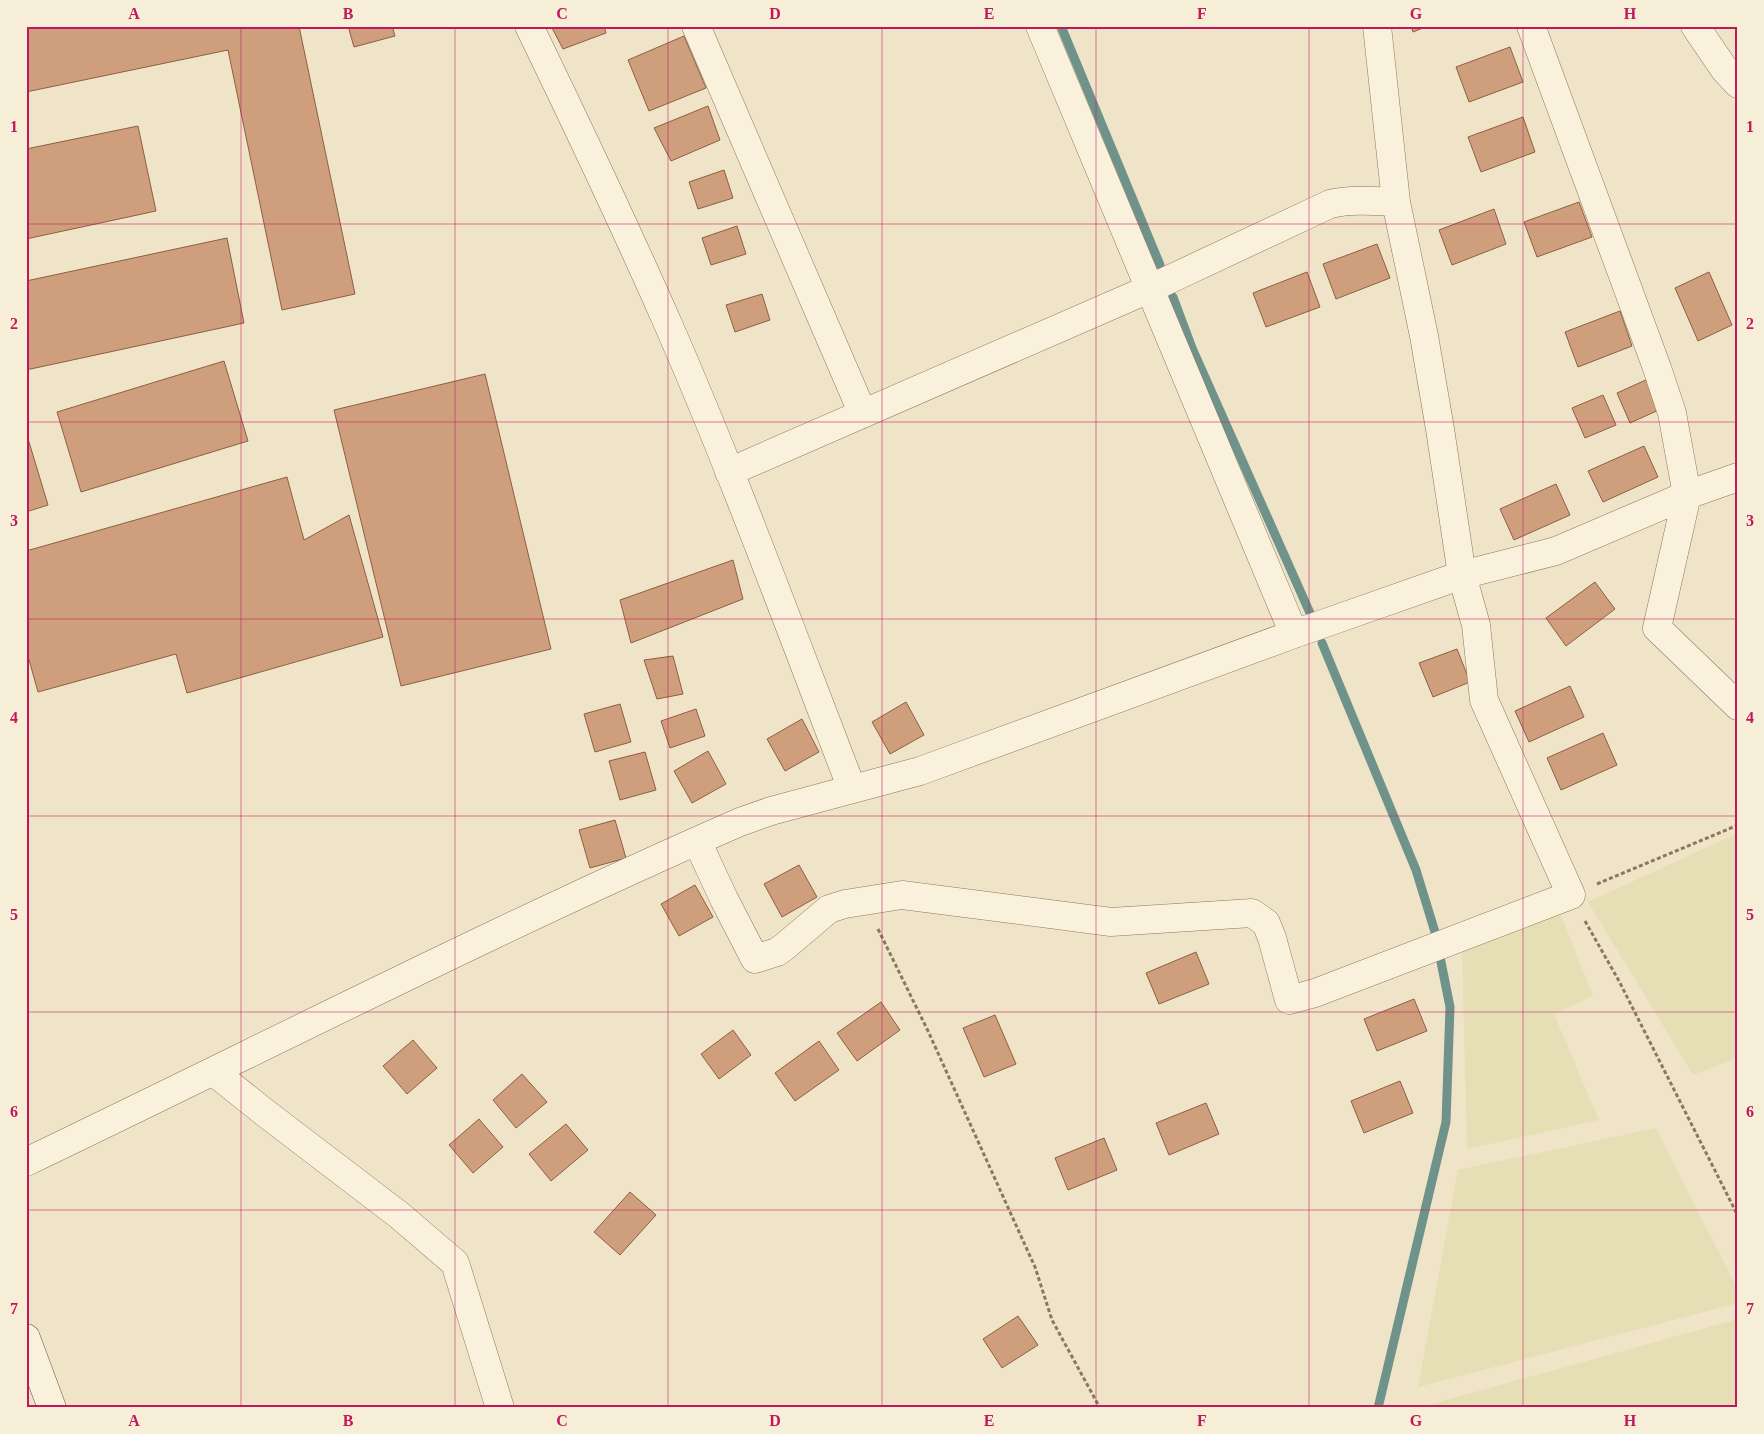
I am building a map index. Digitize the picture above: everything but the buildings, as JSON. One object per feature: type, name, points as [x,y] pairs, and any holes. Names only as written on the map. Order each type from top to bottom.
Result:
[{"type":"street","points":[[529,26],[585,141],[668,325],[729,472],[852,789]]},
{"type":"street","points":[[696,26],[863,414]]},
{"type":"street","points":[[1040,26],[1294,634]]},
{"type":"street","points":[[697,841],[755,959],[777,952],[803,933],[829,909],[845,904],[902,895],[1111,922],[1252,913],[1266,923],[1289,1000],[1315,992],[1571,894],[1484,700],[1476,625],[1462,575],[1434,392],[1396,202],[1377,26]]},
{"type":"street","points":[[1531,26],[1672,413],[1687,495],[1657,628],[1738,706]]},
{"type":"street","points":[[1695,26],[1725,70],[1738,84]]},
{"type":"street","points":[[729,472],[1149,289],[1330,204],[1356,201],[1396,202]]},
{"type":"street","points":[[26,1162],[489,937],[697,841],[771,810],[920,772],[1294,634],[1462,575],[1556,551],[1687,495],[1738,477]]},
{"type":"street","points":[[214,1072],[399,1215],[455,1263],[500,1408]]},
{"type":"street","points":[[26,1338],[52,1408]]},
{"type":"path","points":[[1738,825],[1571,894],[1619,981],[1738,1216]]},
{"type":"path","points":[[845,904],[862,910],[875,923],[928,1030],[1035,1267],[1052,1320],[1100,1408]]},
{"type":"shaded area","points":[[1738,833],[1738,1057],[1693,1075],[1588,902]]},
{"type":"shaded area","points":[[1560,912],[1593,996],[1554,1014],[1599,1120],[1467,1149],[1462,949]]},
{"type":"shaded area","points":[[1656,1128],[1738,1290],[1738,1303],[1418,1387],[1458,1170]]},
{"type":"shaded area","points":[[1738,1319],[1738,1408],[1421,1408],[1421,1407]]},
{"type":"waterway","points":[[1061,26],[1160,265]]},
{"type":"waterway","points":[[1173,297],[1192,348],[1310,613]]},
{"type":"waterway","points":[[1322,643],[1416,870],[1435,932],[1450,1007],[1446,1122],[1378,1408]]}]
